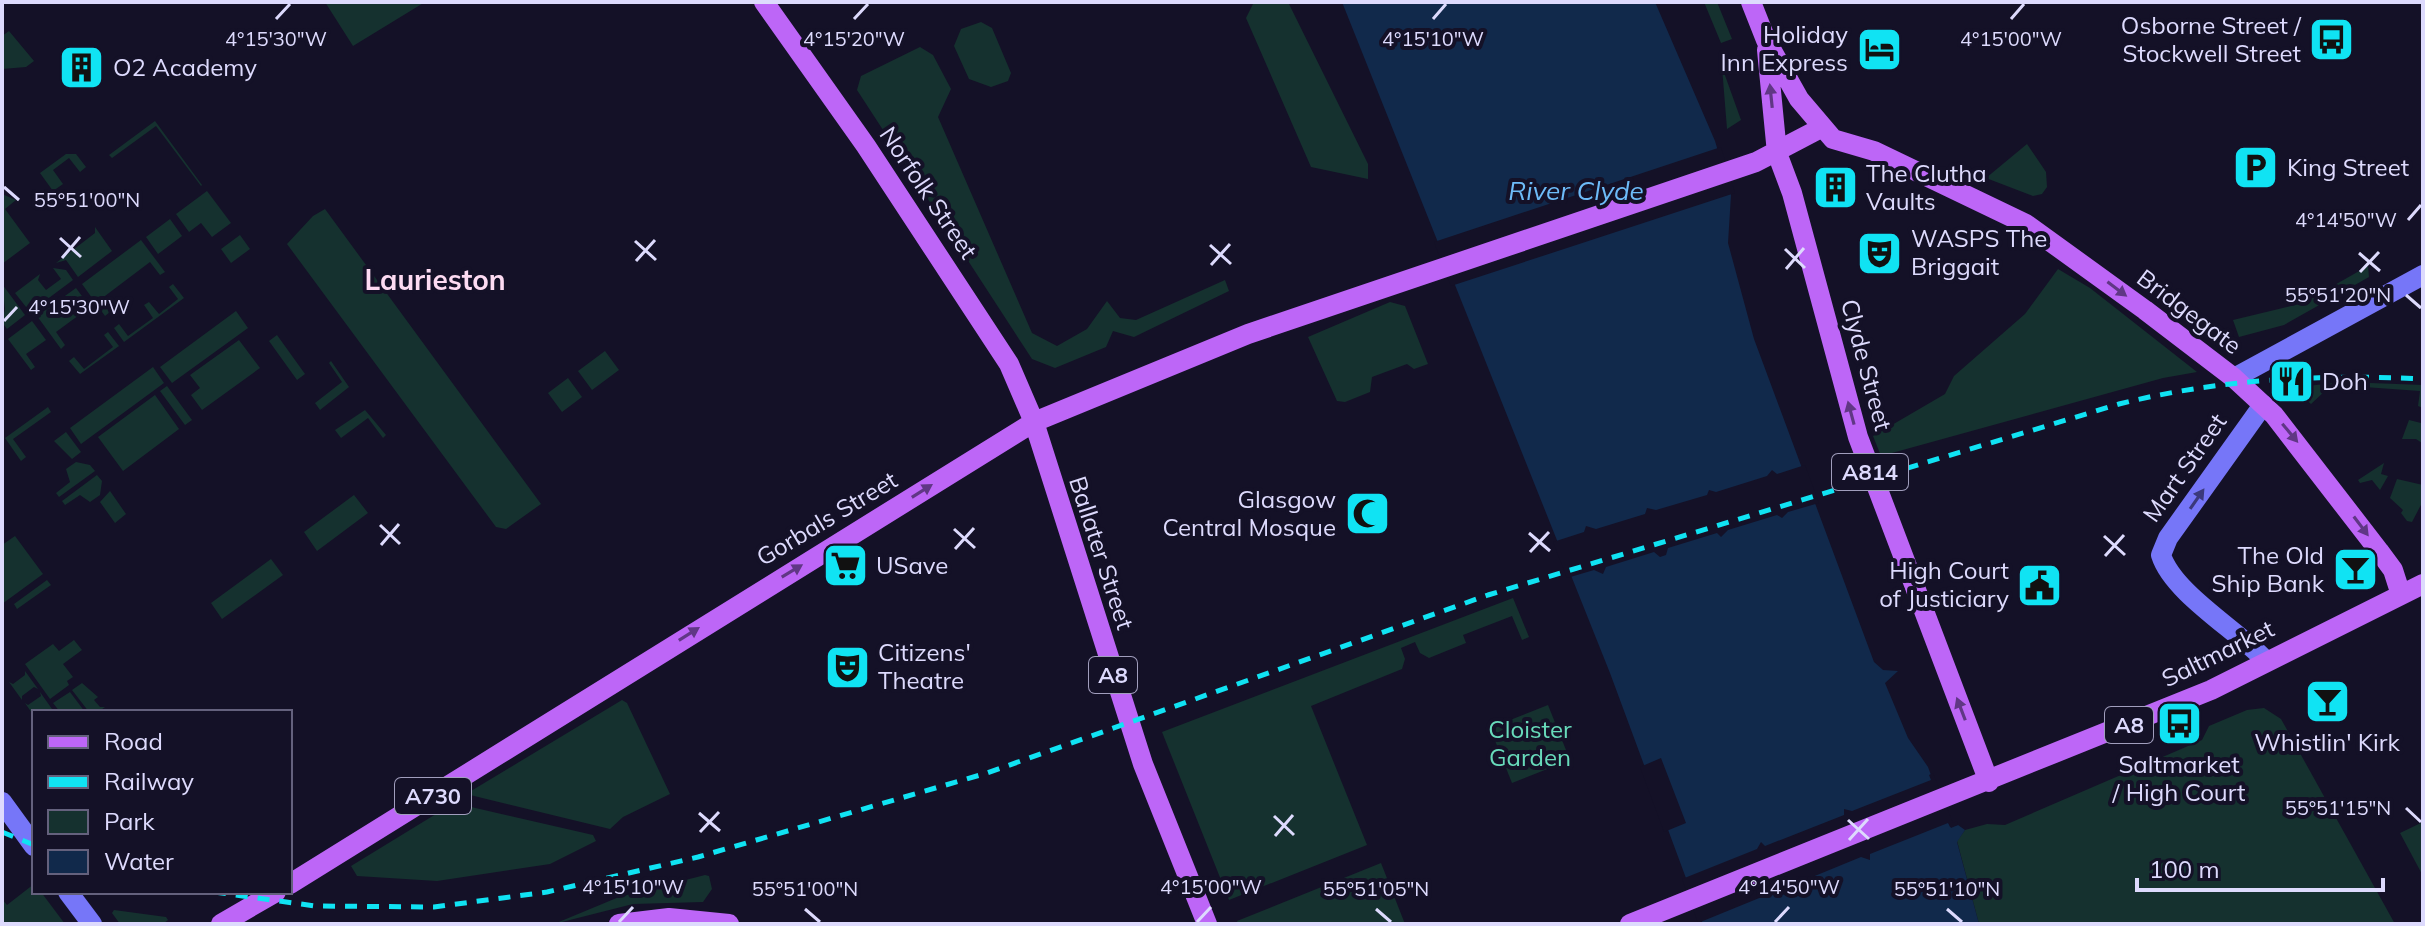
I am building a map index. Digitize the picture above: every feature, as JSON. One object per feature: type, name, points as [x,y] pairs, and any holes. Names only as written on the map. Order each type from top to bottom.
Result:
[{"type":"main road","name":"Norfolk Street","points":[[764,2],[997,341],[1034,422]]},
{"type":"main road","name":"Clyde Street","points":[[1751,2],[1766,40],[1799,99],[1827,134]]},
{"type":"main road","name":"Clyde Street","points":[[1766,40],[1777,153],[1792,193],[1858,437],[1989,782]]},
{"type":"main road","name":"Gorbals Street","points":[[292,883],[1034,422],[1248,334],[1827,134]]},
{"type":"main road","name":"Bridgegate","points":[[1827,134],[1874,151],[1967,194],[2055,243],[2234,378],[2292,435],[2384,557],[2401,595]]},
{"type":"main road","name":"Ballater Street","points":[[1034,422],[1114,679],[1207,924]]},
{"type":"main road","name":"Saltmarket","points":[[1989,782],[2211,690],[2265,660],[2423,584]]},
{"type":"main road","name":"A8","points":[[1630,924],[1989,782]]},
{"type":"main road","points":[[221,924],[273,894]]},
{"type":"main road","points":[[619,924],[669,918],[729,924]]},
{"type":"street","points":[[2234,378],[2423,275]]},
{"type":"street","name":"Mart Street","points":[[2263,405],[2164,544],[2161,555],[2182,586],[2265,660]]},
{"type":"street","points":[[2,802],[32,843]]},
{"type":"street","points":[[70,894],[92,924]]},
{"type":"green space","points":[[325,2],[425,2],[353,46]]},
{"type":"green space","points":[[1254,2],[1288,2],[1368,164],[1368,179],[1311,167],[1246,18]]},
{"type":"green space","points":[[1704,2],[1717,2],[1732,39],[1721,43]]},
{"type":"green space","points":[[981,22],[992,28],[1011,73],[1008,81],[991,87],[969,79],[954,46],[961,29]]},
{"type":"green space","points":[[9,31],[34,61],[26,67],[2,69],[2,36]]},
{"type":"green space","points":[[920,47],[933,55],[951,89],[938,117],[1032,333],[1057,346],[1087,329],[1107,301],[1120,318],[1136,320],[1225,280],[1229,291],[1134,337],[1113,331],[1106,347],[1055,368],[1032,359],[857,90],[861,76]]},
{"type":"green space","points":[[1722,67],[1741,120],[1727,129]]},
{"type":"green space","points":[[155,121],[201,186],[156,126],[112,158],[109,155]]},
{"type":"green space","points":[[2027,144],[2046,172],[2047,187],[2042,194],[2033,196],[1986,178]]},
{"type":"green space","points":[[66,154],[76,154],[86,167],[80,172],[69,158],[53,170],[63,184],[53,191],[40,173]]},
{"type":"green space","points":[[207,191],[231,223],[212,237],[201,223],[189,232],[176,214]]},
{"type":"green space","points":[[2,194],[16,200],[5,209],[30,243],[2,264]]},
{"type":"green space","points":[[325,209],[541,504],[506,529],[496,527],[287,244],[313,216]]},
{"type":"green space","points":[[170,219],[182,236],[158,254],[146,237]]},
{"type":"green space","points":[[95,227],[112,251],[78,277],[66,260],[56,263],[95,233]]},
{"type":"green space","points":[[240,235],[250,249],[231,263],[221,249]]},
{"type":"green space","points":[[141,240],[165,272],[160,275],[150,262],[101,299],[110,312],[105,316],[82,284]]},
{"type":"green space","points":[[2368,266],[2369,277],[2284,325],[2239,337],[2233,320],[2303,303]]},
{"type":"green space","points":[[53,268],[66,270],[73,280],[30,312],[15,293],[40,274],[38,280],[46,290],[61,279]]},
{"type":"green space","points":[[2058,269],[2090,288],[2197,372],[2163,378],[1881,456],[1873,436],[1945,394],[1954,376],[2025,314]]},
{"type":"green space","points":[[2,284],[25,315],[7,329],[2,322],[5,309]]},
{"type":"green space","points":[[173,284],[184,298],[124,342],[114,328],[119,324],[128,336],[153,318],[144,305],[149,302],[159,314],[178,299],[169,287]]},
{"type":"green space","points":[[76,288],[90,307],[56,332],[65,345],[61,349],[37,316]]},
{"type":"green space","points":[[1390,302],[1405,306],[1428,364],[1414,369],[1407,364],[1372,377],[1370,392],[1345,402],[1337,401],[1308,337]]},
{"type":"green space","points":[[236,311],[248,328],[172,383],[160,367]]},
{"type":"green space","points":[[32,321],[46,340],[26,354],[35,367],[31,370],[8,339]]},
{"type":"green space","points":[[108,332],[119,346],[80,374],[69,361],[74,357],[84,369],[113,347],[104,335]]},
{"type":"green space","points":[[277,335],[305,374],[297,380],[269,341]]},
{"type":"green space","points":[[239,340],[260,368],[202,410],[191,395],[200,388],[190,375]]},
{"type":"green space","points":[[605,351],[619,370],[592,390],[578,371]]},
{"type":"green space","points":[[331,361],[349,387],[320,410],[315,403],[342,382],[329,363]]},
{"type":"green space","points":[[153,367],[164,383],[81,444],[70,428]]},
{"type":"green space","points":[[568,378],[582,397],[562,412],[548,393]]},
{"type":"green space","points":[[2344,382],[2423,385],[2423,408],[2418,406],[2420,391],[2364,387],[2326,390],[2311,404],[2304,398],[2281,401],[2271,390]]},
{"type":"green space","points":[[167,386],[192,420],[185,425],[160,391]]},
{"type":"green space","points":[[155,395],[179,429],[123,471],[98,437]]},
{"type":"green space","points":[[48,407],[51,412],[13,439],[26,457],[21,461],[5,438]]},
{"type":"green space","points":[[365,410],[386,435],[383,438],[368,418],[341,438],[335,430]]},
{"type":"green space","points":[[2409,420],[2421,423],[2422,443],[2416,439],[2402,439]]},
{"type":"green space","points":[[66,432],[81,452],[72,459],[54,441]]},
{"type":"green space","points":[[76,462],[90,465],[95,471],[59,497],[56,493],[70,482],[66,469]]},
{"type":"green space","points":[[2384,463],[2381,474],[2388,476],[2380,490],[2372,480],[2360,483],[2358,480]]},
{"type":"green space","points":[[97,475],[102,481],[100,495],[90,502],[80,495],[65,505],[62,501]]},
{"type":"green space","points":[[2397,479],[2423,485],[2423,501],[2412,522],[2407,521],[2401,513],[2403,510],[2390,498]]},
{"type":"green space","points":[[110,491],[126,514],[115,523],[100,502]]},
{"type":"green space","points":[[354,495],[368,513],[317,551],[304,532]]},
{"type":"green space","points":[[15,536],[43,574],[2,604],[2,545]]},
{"type":"green space","points":[[271,559],[283,575],[222,619],[211,603]]},
{"type":"green space","points":[[47,580],[51,585],[17,609],[14,604]]},
{"type":"green space","points":[[1513,598],[1529,637],[1522,640],[1512,616],[1463,635],[1466,643],[1429,658],[1420,653],[1415,642],[1401,648],[1405,659],[1402,669],[1311,706],[1367,845],[1229,900],[1162,732]]},
{"type":"green space","points":[[74,640],[82,650],[63,664],[73,677],[67,681],[69,685],[50,699],[25,664],[53,644],[59,651]]},
{"type":"green space","points":[[25,671],[38,689],[34,687],[22,696],[22,700],[9,682],[13,684],[25,675]]},
{"type":"green space","points":[[82,683],[98,697],[94,700],[100,707],[105,707],[87,710],[72,690]]},
{"type":"green space","points":[[40,692],[52,709],[32,710],[32,713],[25,703],[28,705],[41,696]]},
{"type":"green space","points":[[70,692],[84,710],[58,710],[53,703]]},
{"type":"green space","points":[[622,700],[627,703],[670,794],[623,817],[610,829],[466,794]]},
{"type":"green space","name":"Cloister Garden","points":[[1548,705],[1570,760],[1512,783],[1490,728]]},
{"type":"green space","points":[[2264,708],[2281,719],[2395,924],[1979,924],[1957,841],[1965,830],[1987,824],[2005,825],[2202,740],[2209,726],[2247,710]]},
{"type":"green space","points":[[454,803],[593,835],[596,841],[550,864],[437,881],[357,876],[351,866]]},
{"type":"green space","points":[[2423,822],[2423,876],[2400,833]]},
{"type":"green space","points":[[1381,863],[1405,924],[1238,924],[1237,921]]},
{"type":"green space","points":[[709,876],[712,889],[703,902],[633,904],[554,924],[619,897]]},
{"type":"green space","points":[[32,886],[32,894],[42,894],[65,924],[2,924],[2,899],[7,905]]},
{"type":"green space","points":[[114,910],[166,917],[168,920],[163,924],[120,924],[112,913]]},
{"type":"water","name":"River Clyde","points":[[1342,2],[1655,2],[1715,141],[1731,195],[1728,243],[1754,339],[1874,662],[1883,670],[1898,671],[1885,683],[1908,738],[1928,767],[1950,827],[1958,825],[1965,830],[1957,842],[1979,924],[1703,924],[1610,673]]},
{"type":"pier","points":[[1721,147],[1735,193],[1451,286],[1434,242]]},
{"type":"pier","points":[[1805,465],[1819,503],[1788,512],[1782,518],[1777,515],[1728,530],[1721,537],[1717,533],[1668,548],[1666,555],[1660,557],[1654,552],[1606,567],[1603,574],[1594,570],[1567,578],[1553,542],[1584,532],[1586,526],[1596,529],[1645,514],[1647,508],[1656,510],[1707,495],[1709,490],[1716,492],[1767,476],[1772,470],[1777,474]]},
{"type":"pier","points":[[1661,758],[1686,823],[1664,832],[1640,767]]},
{"type":"pier","points":[[1933,773],[1953,823],[1957,821],[1958,825],[1951,828],[1948,823],[1870,854],[1870,860],[1861,857],[1783,889],[1779,896],[1774,892],[1698,923],[1682,879],[1757,849],[1761,842],[1765,846],[1844,815],[1844,809],[1852,811],[1931,780],[1929,775]]},
{"type":"railway","points":[[228,894],[315,906],[434,907],[547,892],[698,857],[987,773],[1488,595],[2119,404],[2194,389],[2270,380],[2346,377],[2423,379]]},
{"type":"railway","points":[[2,832],[32,844]]},
{"type":"place","name":"Osborne Street / Stockwell Street","points":[[2332,40]]},
{"type":"place","name":"Holiday Inn Express","points":[[1879,49]]},
{"type":"place","name":"O2 Academy","points":[[82,68]]},
{"type":"place","name":"King Street","points":[[2256,168]]},
{"type":"place","name":"The Clutha Vaults","points":[[1835,188]]},
{"type":"place","name":"WASPS The Briggait","points":[[1880,253]]},
{"type":"place","name":"Doh","points":[[2291,382]]},
{"type":"place","name":"Glasgow Central Mosque","points":[[1367,514]]},
{"type":"place","name":"USave","points":[[845,566]]},
{"type":"place","name":"The Old Ship Bank","points":[[2355,570]]},
{"type":"place","name":"High Court of Justiciary","points":[[2040,585]]},
{"type":"place","name":"Citizens' Theatre","points":[[847,667]]},
{"type":"place","name":"Whistlin' Kirk","points":[[2327,701]]},
{"type":"place","name":"Saltmarket / High Court","points":[[2179,723]]},
{"type":"district","name":"Laurieston","points":[[435,280]]}]
